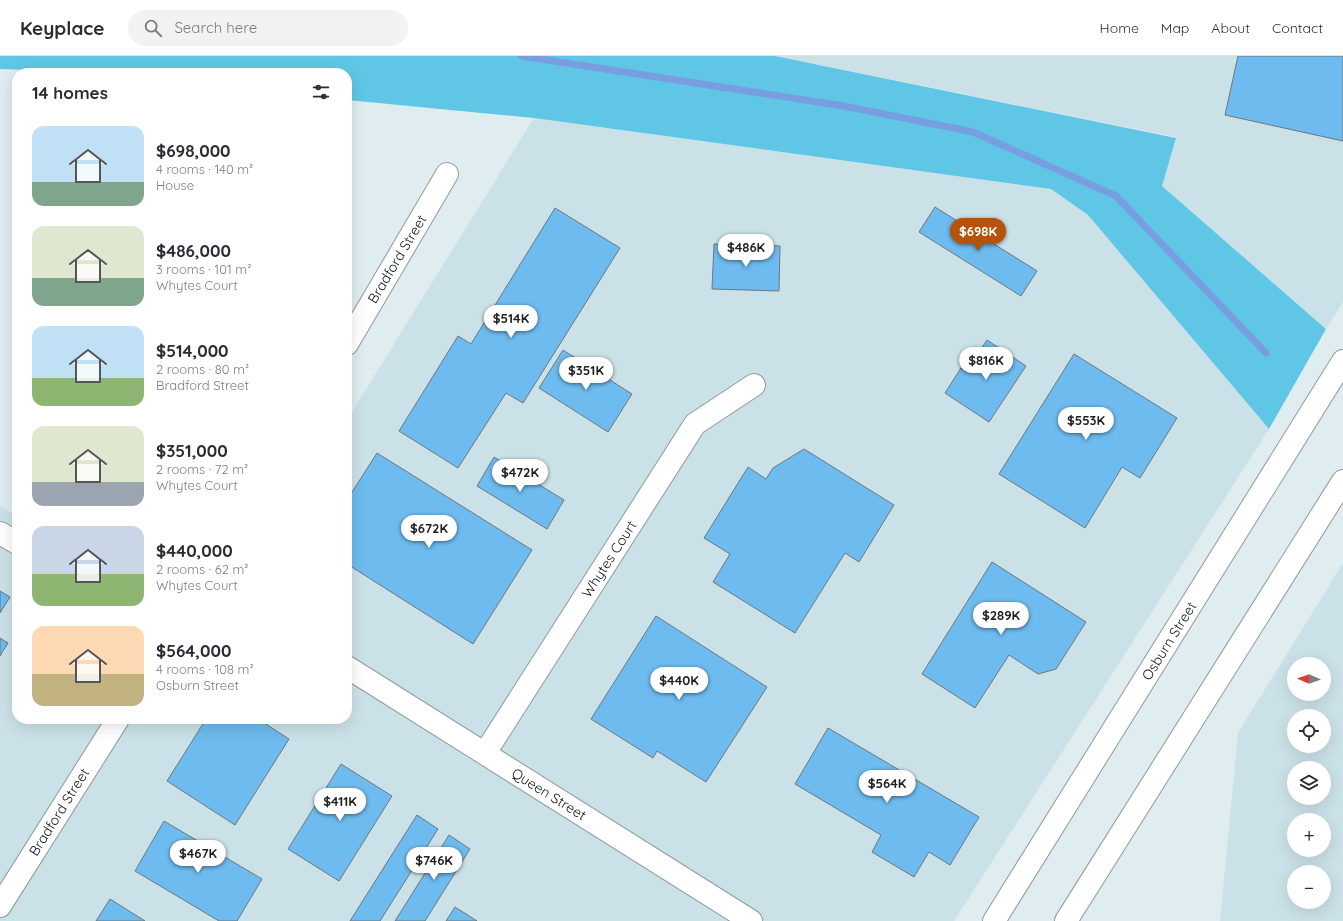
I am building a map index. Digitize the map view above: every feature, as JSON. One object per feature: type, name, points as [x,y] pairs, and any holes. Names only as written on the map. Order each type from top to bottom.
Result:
[{"type":"street","name":"Bradford Street","points":[[352,336],[447,174]]},
{"type":"street","name":"Osburn Street","points":[[994,921],[1343,361]]},
{"type":"street","name":"Whytes Court","points":[[485,753],[695,424],[754,385]]},
{"type":"street","points":[[1066,921],[1343,482]]},
{"type":"street","points":[[0,533],[12,541]]},
{"type":"street","name":"Queen Street","points":[[352,670],[751,921]]},
{"type":"street","name":"Bradford Street","points":[[0,906],[115,724]]},
{"type":"shaded area","points":[[0,56],[775,56],[1176,138],[1162,186],[1326,329],[1269,429],[1088,215],[1051,189],[534,118],[352,100],[352,68],[0,69]]},
{"type":"shaded area","points":[[775,56],[1343,56],[1343,302],[1326,329],[1162,186],[1176,137]]},
{"type":"shaded area","points":[[534,118],[1051,189],[1088,215],[1269,429],[954,921],[0,921],[0,506],[12,513],[12,724],[352,724],[352,412]]},
{"type":"shaded area","points":[[1343,563],[1343,921],[1220,921],[1238,733]]},
{"type":"building","points":[[1238,56],[1343,56],[1343,141],[1225,115]]},
{"type":"building","points":[[935,207],[1037,271],[1021,296],[919,232]]},
{"type":"building","points":[[555,208],[620,248],[523,403],[506,393],[458,468],[399,431],[458,336],[471,344]]},
{"type":"building","points":[[714,244],[780,246],[779,291],[712,289]]},
{"type":"building","points":[[987,340],[1026,366],[989,422],[945,393],[961,368],[966,372]]},
{"type":"building","points":[[563,350],[632,394],[608,432],[539,388]]},
{"type":"building","points":[[1074,354],[1177,418],[1140,478],[1122,467],[1085,528],[999,474]]},
{"type":"building","points":[[804,449],[894,505],[859,562],[845,553],[795,633],[713,582],[730,554],[704,538],[748,467],[766,479],[773,468]]},
{"type":"building","points":[[377,453],[532,550],[473,644],[352,567],[352,492]]},
{"type":"building","points":[[494,457],[564,500],[547,529],[477,486]]},
{"type":"building","points":[[992,562],[1086,622],[1056,669],[1038,674],[1009,655],[975,708],[922,674]]},
{"type":"building","points":[[0,591],[10,597],[0,613]]},
{"type":"building","points":[[656,616],[767,687],[706,782],[657,751],[653,758],[591,719]]},
{"type":"building","points":[[0,638],[8,643],[0,656]]},
{"type":"building","points":[[203,724],[266,724],[289,739],[235,825],[167,781]]},
{"type":"building","points":[[828,728],[979,817],[950,865],[929,852],[914,877],[872,852],[881,835],[795,784]]},
{"type":"building","points":[[341,764],[392,796],[339,881],[288,849]]},
{"type":"building","points":[[417,815],[438,829],[380,921],[350,921]]},
{"type":"building","points":[[164,821],[262,879],[237,921],[219,921],[135,871]]},
{"type":"building","points":[[449,835],[470,849],[425,921],[395,921]]},
{"type":"building","points":[[110,899],[145,921],[96,921]]},
{"type":"building","points":[[455,907],[477,921],[446,921]]},
{"type":"waterway","points":[[521,56],[844,106],[973,132],[1116,196],[1266,353]]}]
